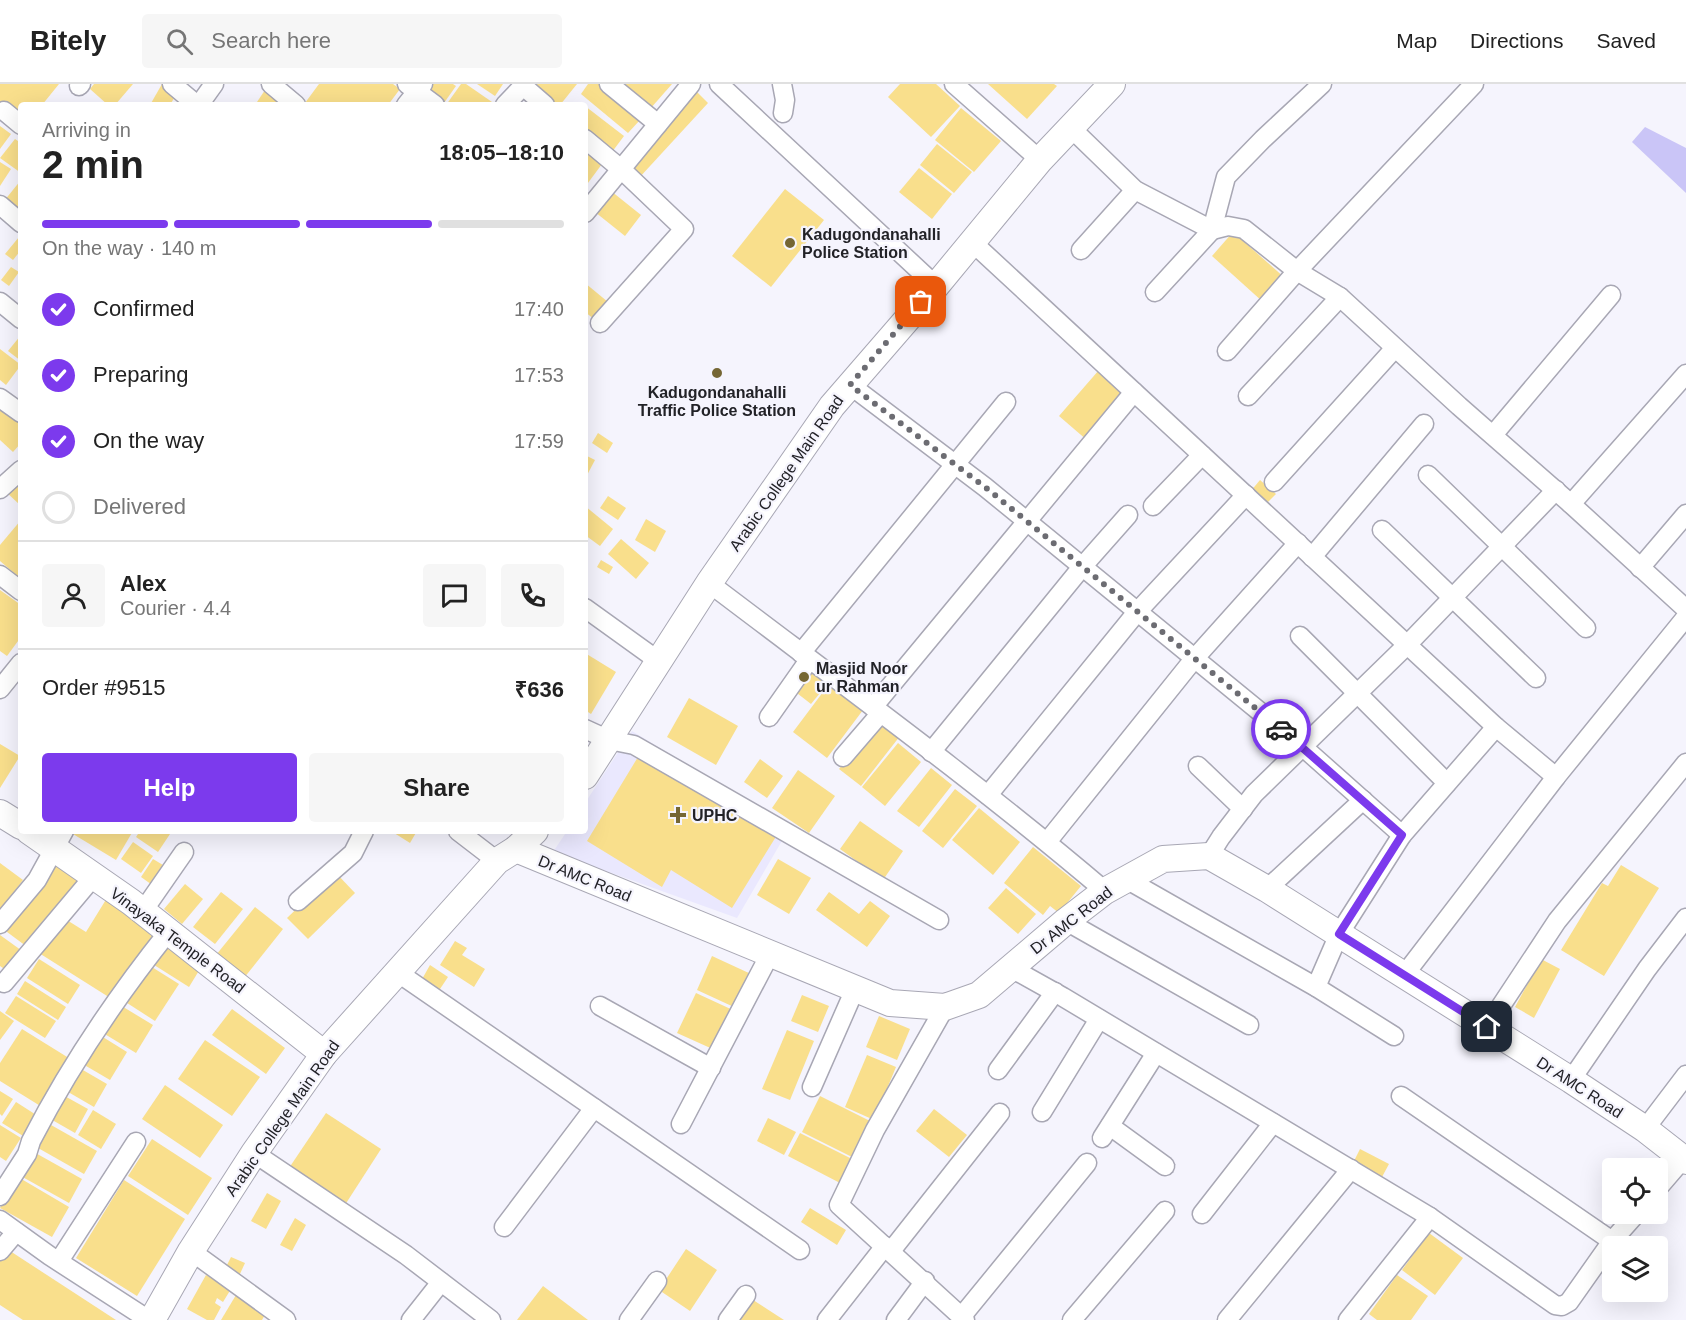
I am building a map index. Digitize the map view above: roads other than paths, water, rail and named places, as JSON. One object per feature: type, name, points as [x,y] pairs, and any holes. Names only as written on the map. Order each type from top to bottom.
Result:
[{"type":"street","points":[[172,84],[194,102]]},
{"type":"street","points":[[200,102],[214,84]]},
{"type":"street","points":[[271,84],[292,102]]},
{"type":"street","points":[[609,84],[658,124]]},
{"type":"street","points":[[588,209],[691,84]]},
{"type":"street","points":[[719,84],[936,286]]},
{"type":"street","points":[[782,84],[785,100],[783,113]]},
{"type":"street","points":[[954,84],[1040,160]]},
{"type":"street","name":"Arabic College Main Road","points":[[588,772],[709,583],[832,406],[936,286],[1040,160],[1112,84]]},
{"type":"street","points":[[1155,292],[1212,230],[1226,177],[1322,84]]},
{"type":"street","points":[[1227,351],[1297,272],[1473,84]]},
{"type":"street","points":[[508,102],[524,85],[542,102]]},
{"type":"street","points":[[413,91],[430,102]]},
{"type":"street","points":[[4,111],[18,123]]},
{"type":"street","points":[[1070,127],[1135,190],[1212,230],[1228,226],[1244,229],[1297,272],[1340,297],[1686,609]]},
{"type":"street","points":[[588,142],[621,169],[684,230],[600,323]]},
{"type":"street","points":[[1081,250],[1135,190]]},
{"type":"street","points":[[0,205],[18,220]]},
{"type":"street","points":[[971,241],[1496,727],[1556,777]]},
{"type":"street","points":[[1493,435],[1611,295]]},
{"type":"street","points":[[1248,396],[1340,297]]},
{"type":"street","points":[[0,302],[18,317]]},
{"type":"street","points":[[1274,482],[1395,348]]},
{"type":"street","points":[[1571,504],[1686,374]]},
{"type":"street","points":[[850,385],[1026,521],[1303,747],[1402,835]]},
{"type":"street","points":[[843,757],[1026,521],[1134,392]]},
{"type":"street","points":[[0,398],[18,411]]},
{"type":"street","points":[[769,717],[805,656],[1006,402]]},
{"type":"street","points":[[1312,557],[1424,424]]},
{"type":"street","points":[[1153,506],[1202,455]]},
{"type":"street","points":[[0,489],[18,473]]},
{"type":"street","points":[[1428,475],[1586,628]]},
{"type":"street","points":[[1209,856],[1254,794],[1407,645],[1501,544],[1556,490]]},
{"type":"street","points":[[988,795],[1137,612],[1246,495]]},
{"type":"street","points":[[1640,568],[1686,514]]},
{"type":"street","points":[[931,752],[1082,567],[1128,515]]},
{"type":"street","points":[[1382,530],[1536,678]]},
{"type":"street","points":[[1047,842],[1194,659],[1298,543]]},
{"type":"street","points":[[0,575],[18,589]]},
{"type":"street","points":[[709,583],[1047,842],[1116,885],[1316,987],[1394,1036]]},
{"type":"street","points":[[588,610],[660,662]]},
{"type":"street","points":[[1405,974],[1556,777],[1686,617]]},
{"type":"street","points":[[1300,636],[1447,783]]},
{"type":"street","points":[[0,689],[18,667]]},
{"type":"street","points":[[1316,987],[1339,934],[1402,835],[1496,727]]},
{"type":"street","points":[[588,730],[609,740],[634,745],[939,920]]},
{"type":"street","points":[[1487,1027],[1557,921],[1686,763]]},
{"type":"street","points":[[1198,766],[1242,809]]},
{"type":"street","points":[[1267,889],[1363,800]]},
{"type":"street","name":"Vinayaka Temple Road","points":[[41,834],[60,839],[94,876],[169,931],[324,1054]]},
{"type":"street","points":[[298,901],[353,853],[362,834]]},
{"type":"street","points":[[464,834],[506,855]]},
{"type":"street","name":"Arabic College Main Road","points":[[151,1320],[191,1251],[254,1153],[324,1054],[506,855],[531,834]]},
{"type":"street","points":[[0,924],[37,880],[60,839]]},
{"type":"street","points":[[143,911],[184,852]]},
{"type":"street","name":"Dr AMC Road","points":[[506,855],[770,954],[890,1003],[945,1007],[979,995],[1066,921],[1116,885],[1163,859],[1209,856],[1405,974],[1571,1080],[1645,1129],[1684,1160]]},
{"type":"street","points":[[4,983],[94,876]]},
{"type":"street","points":[[1571,1080],[1647,969],[1686,918]]},
{"type":"street","points":[[1066,921],[1249,1025]]},
{"type":"street","points":[[0,1196],[27,1154],[31,1141],[74,1062],[169,931]]},
{"type":"street","points":[[681,1124],[770,954]]},
{"type":"street","points":[[1011,968],[1430,1217],[1555,1305],[1562,1306],[1569,1302],[1602,1255]]},
{"type":"street","points":[[397,972],[800,1250]]},
{"type":"street","points":[[812,1087],[855,989]]},
{"type":"street","points":[[998,1070],[1054,992]]},
{"type":"street","points":[[600,1006],[711,1068]]},
{"type":"street","points":[[945,1007],[875,1130],[838,1205],[925,1281],[955,1316],[1087,1163]]},
{"type":"street","points":[[1042,1112],[1099,1019]]},
{"type":"street","points":[[1156,1053],[1106,1132],[1165,1166]]},
{"type":"street","points":[[1645,1129],[1686,1075]]},
{"type":"street","points":[[1401,1096],[1605,1236]]},
{"type":"street","points":[[504,1227],[594,1108]]},
{"type":"street","points":[[826,1320],[1000,1113]]},
{"type":"street","points":[[1202,1214],[1273,1123]]},
{"type":"street","points":[[59,1262],[136,1142]]},
{"type":"street","points":[[254,1153],[406,1255],[491,1320]]},
{"type":"street","points":[[1668,1177],[1684,1160]]},
{"type":"street","points":[[1227,1320],[1351,1169]]},
{"type":"street","points":[[1072,1320],[1165,1211]]},
{"type":"street","points":[[1348,1320],[1430,1217]]},
{"type":"street","points":[[0,1220],[59,1262],[151,1320]]},
{"type":"street","points":[[1616,1236],[1627,1224]]},
{"type":"street","points":[[0,1251],[16,1232]]},
{"type":"street","points":[[191,1251],[286,1320]]},
{"type":"street","points":[[629,1320],[657,1281]]},
{"type":"street","points":[[896,1320],[925,1281]]},
{"type":"street","points":[[411,1320],[441,1282]]},
{"type":"street","points":[[728,1320],[746,1295]]},
{"type":"place","name":"Kadugondanahalli Police Station","points":[[790,243]]},
{"type":"place","name":"Kadugondanahalli Traffic Police Station","points":[[717,373]]},
{"type":"place","name":"Masjid Noor ur Rahman","points":[[804,677]]},
{"type":"place","name":"UPHC","points":[[678,815]]}]
